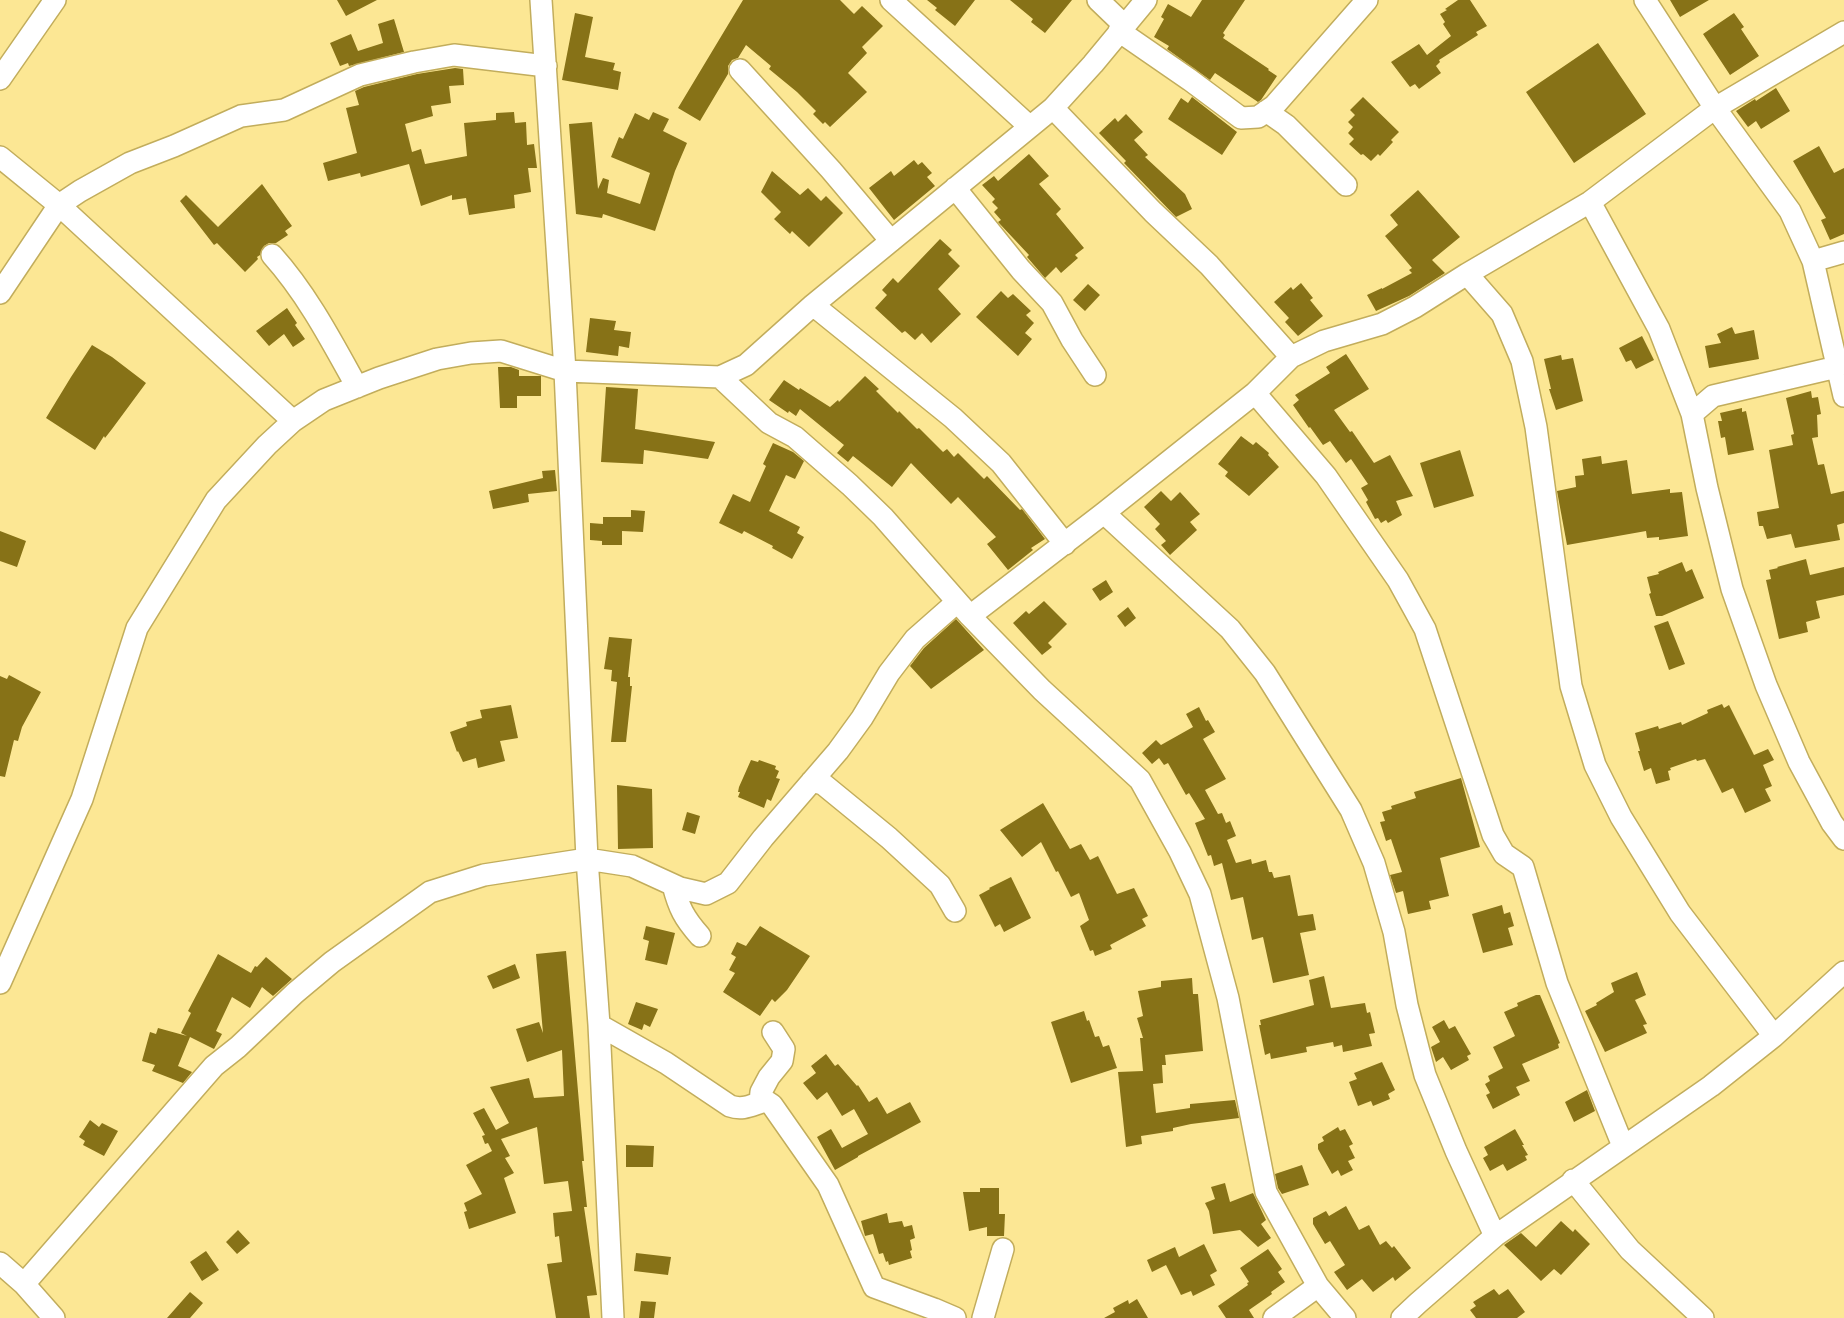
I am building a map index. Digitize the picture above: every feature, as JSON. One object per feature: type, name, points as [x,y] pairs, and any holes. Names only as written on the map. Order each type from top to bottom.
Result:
[{"type":"street","points":[[0,79],[56,0]]},
{"type":"street","points":[[541,0],[565,371],[587,859],[599,1025],[613,1318]]},
{"type":"street","points":[[891,0],[1029,126]]},
{"type":"street","points":[[1098,0],[1122,28],[1241,118],[1258,117],[1274,106],[1367,0]]},
{"type":"street","points":[[0,983],[82,799],[137,628],[216,500],[266,445],[293,421],[324,400],[357,387],[437,359],[471,353],[501,351],[565,371],[720,378],[746,365],[813,304],[1053,108],[1093,64],[1146,0]]},
{"type":"street","points":[[1645,0],[1716,108],[1790,211],[1813,261],[1844,396]]},
{"type":"street","points":[[24,1284],[214,1066],[238,1047],[295,993],[332,962],[430,892],[484,875],[587,859],[632,866],[673,885],[706,894],[728,883],[763,838],[838,751],[862,718],[889,673],[915,640],[1065,544],[1254,393],[1290,357],[1324,340],[1382,324],[1415,307],[1466,274],[1590,202],[1716,108],[1844,32]]},
{"type":"street","points":[[0,293],[59,205],[130,163],[174,146],[241,116],[284,110],[360,75],[454,55],[546,66]]},
{"type":"street","points":[[740,70],[831,170],[891,241]]},
{"type":"street","points":[[1053,108],[1153,212],[1209,265],[1290,357]]},
{"type":"street","points":[[1266,111],[1286,125],[1346,185]]},
{"type":"street","points":[[0,157],[59,205],[293,421]]},
{"type":"street","points":[[955,188],[1021,270],[1052,303],[1072,340],[1096,375]]},
{"type":"street","points":[[1590,202],[1659,329],[1692,414],[1707,488],[1732,589],[1766,685],[1799,762],[1832,823],[1844,839]]},
{"type":"street","points":[[1813,261],[1844,252]]},
{"type":"street","points":[[272,255],[292,276],[320,319],[357,387]]},
{"type":"street","points":[[1466,274],[1502,314],[1522,361],[1536,427],[1571,686],[1595,765],[1621,817],[1680,913],[1774,1036]]},
{"type":"street","points":[[813,304],[953,418],[1002,464],[1065,544]]},
{"type":"street","points":[[1692,414],[1713,396],[1837,367]]},
{"type":"street","points":[[720,378],[768,423],[795,437],[850,485],[883,517],[964,609],[1042,690],[1140,780],[1180,852],[1200,894],[1228,998],[1266,1192],[1318,1286],[1345,1318]]},
{"type":"street","points":[[1254,393],[1326,476],[1398,580],[1425,629],[1493,835],[1504,854],[1523,867],[1558,983],[1623,1146]]},
{"type":"street","points":[[1104,513],[1230,629],[1265,673],[1351,810],[1374,863],[1394,932],[1407,1005],[1425,1075],[1456,1151],[1495,1236]]},
{"type":"street","points":[[812,781],[823,784],[889,838],[940,885],[954,911]]},
{"type":"street","points":[[673,885],[678,906],[688,923],[700,936]]},
{"type":"street","points":[[1402,1318],[1495,1236],[1573,1180],[1711,1086],[1774,1036],[1844,972]]},
{"type":"street","points":[[599,1025],[666,1063],[730,1106],[749,1108],[760,1102],[772,1105],[828,1185],[874,1287],[934,1308],[955,1318]]},
{"type":"street","points":[[760,1102],[761,1092],[769,1077],[782,1061],[784,1049],[773,1032]]},
{"type":"street","points":[[1573,1180],[1630,1250],[1703,1318]]},
{"type":"street","points":[[983,1318],[1003,1249]]},
{"type":"street","points":[[0,1263],[24,1284],[51,1317]]},
{"type":"street","points":[[1274,1318],[1318,1286]]},
{"type":"building","points":[[337,0],[377,0],[346,16]]},
{"type":"building","points":[[743,0],[840,0],[854,14],[862,6],[883,26],[862,47],[867,53],[848,73],[867,92],[830,127],[825,122],[823,124],[813,114],[816,111],[797,92],[769,69],[771,66],[746,45],[738,58],[732,60],[728,66],[728,74],[700,121],[678,108]]},
{"type":"building","points":[[927,0],[975,0],[955,26],[935,10],[937,8]]},
{"type":"building","points":[[1010,0],[1072,0],[1045,33],[1031,22],[1033,19]]},
{"type":"building","points":[[1202,0],[1245,0],[1223,33],[1225,35],[1223,38],[1277,76],[1258,102],[1215,73],[1210,80],[1167,49],[1169,46],[1154,37],[1164,19],[1161,17],[1168,4],[1191,17]]},
{"type":"building","points":[[1458,0],[1470,0],[1487,26],[1476,32],[1478,35],[1439,60],[1440,62],[1436,66],[1441,73],[1419,89],[1415,84],[1410,87],[1391,62],[1419,44],[1427,55],[1451,36],[1443,24],[1445,22],[1440,14]]},
{"type":"building","points":[[1670,0],[1709,0],[1680,17]]},
{"type":"building","points":[[575,13],[593,17],[585,57],[615,63],[613,70],[621,72],[618,90],[562,80]]},
{"type":"building","points":[[1734,13],[1744,27],[1741,29],[1759,56],[1730,75],[1703,34]]},
{"type":"building","points":[[394,19],[404,52],[349,66],[348,63],[340,66],[330,43],[351,34],[358,51],[383,43],[378,24]]},
{"type":"building","points":[[1598,43],[1646,114],[1574,163],[1526,92]]},
{"type":"building","points":[[455,68],[463,69],[464,85],[449,86],[451,103],[431,106],[433,116],[405,124],[412,152],[421,149],[425,164],[467,156],[464,123],[496,120],[496,113],[514,112],[515,123],[526,122],[527,145],[534,144],[537,168],[528,168],[531,192],[514,195],[515,208],[469,215],[466,198],[452,200],[452,195],[421,206],[409,164],[361,177],[360,173],[328,181],[323,163],[357,153],[346,108],[359,105],[355,91],[417,74]]},
{"type":"building","points":[[1776,88],[1790,111],[1761,129],[1756,121],[1748,127],[1736,111]]},
{"type":"building","points":[[1192,97],[1237,132],[1222,155],[1168,119],[1181,98],[1188,103]]},
{"type":"building","points":[[1363,97],[1399,132],[1391,140],[1393,142],[1380,156],[1378,154],[1371,161],[1349,144],[1354,139],[1348,133],[1353,127],[1348,122],[1355,115],[1350,110]]},
{"type":"building","points":[[653,112],[669,119],[663,131],[687,143],[675,171],[655,231],[603,214],[602,218],[576,214],[569,124],[592,122],[598,189],[603,178],[609,180],[607,193],[640,204],[650,173],[611,157],[619,137],[623,139],[635,113],[649,120]]},
{"type":"building","points":[[1126,114],[1143,132],[1134,140],[1148,155],[1145,157],[1185,194],[1192,209],[1176,217],[1124,163],[1126,161],[1099,133],[1115,118],[1118,122]]},
{"type":"building","points":[[1819,146],[1834,173],[1844,168],[1844,234],[1830,240],[1821,220],[1826,218],[1793,161]]},
{"type":"building","points":[[1029,154],[1049,176],[1039,184],[1061,209],[1056,214],[1084,248],[1075,255],[1078,258],[1061,273],[1056,267],[1045,278],[1027,257],[1029,255],[998,222],[1001,220],[994,212],[998,208],[992,202],[995,199],[982,185],[994,176],[998,181]]},
{"type":"building","points":[[914,160],[918,165],[922,162],[932,173],[927,177],[935,186],[894,220],[869,188],[891,171],[894,176]]},
{"type":"building","points":[[772,171],[800,195],[808,188],[821,201],[826,196],[843,213],[809,247],[792,231],[790,234],[774,219],[781,212],[761,192]]},
{"type":"building","points":[[262,184],[292,226],[285,231],[288,235],[276,243],[269,243],[264,246],[257,257],[258,259],[245,272],[217,243],[214,245],[180,201],[186,195],[218,227]]},
{"type":"building","points":[[1418,190],[1460,237],[1432,260],[1445,273],[1409,296],[1376,311],[1367,295],[1412,273],[1409,270],[1412,268],[1385,236],[1398,225],[1390,215]]},
{"type":"building","points":[[940,239],[952,250],[948,254],[960,266],[938,289],[961,314],[931,343],[922,333],[915,340],[905,331],[902,333],[875,308],[887,295],[882,290],[893,278],[898,283]]},
{"type":"building","points":[[1301,283],[1313,298],[1310,300],[1323,316],[1298,336],[1285,322],[1289,318],[1274,302],[1291,287],[1293,290]]},
{"type":"building","points":[[1088,284],[1100,295],[1085,311],[1073,300]]},
{"type":"building","points":[[1001,291],[1008,298],[1013,294],[1031,311],[1026,315],[1034,323],[1025,333],[1032,339],[1018,356],[976,317]]},
{"type":"building","points":[[287,308],[297,323],[295,325],[305,339],[293,347],[284,334],[269,346],[256,331]]},
{"type":"building","points":[[590,318],[616,321],[614,330],[631,332],[629,348],[619,346],[618,356],[586,352]]},
{"type":"building","points":[[1732,327],[1735,334],[1754,330],[1759,359],[1709,368],[1705,346],[1721,343],[1717,334]]},
{"type":"building","points":[[1642,336],[1654,360],[1636,369],[1631,360],[1626,362],[1619,348]]},
{"type":"building","points":[[92,345],[112,357],[146,383],[95,450],[46,418]]},
{"type":"building","points":[[1346,354],[1369,389],[1334,410],[1350,432],[1352,431],[1374,463],[1390,455],[1413,496],[1396,501],[1402,515],[1388,523],[1386,520],[1381,523],[1378,518],[1375,519],[1361,488],[1368,484],[1351,459],[1346,463],[1330,441],[1323,445],[1293,405],[1299,400],[1295,395],[1330,373],[1326,367]]},
{"type":"building","points":[[1561,355],[1562,360],[1573,358],[1583,401],[1556,410],[1549,389],[1551,389],[1544,359]]},
{"type":"building","points":[[498,367],[511,367],[519,370],[519,376],[541,376],[541,396],[517,396],[517,408],[500,408]]},
{"type":"building","points":[[865,376],[879,389],[876,391],[898,413],[899,411],[917,429],[919,428],[943,452],[947,449],[954,457],[958,453],[984,479],[987,476],[1020,510],[1022,509],[1045,539],[1031,548],[1033,550],[1008,570],[987,544],[996,537],[958,497],[951,504],[911,463],[892,487],[853,456],[848,462],[837,453],[844,445],[800,409],[796,416],[769,400],[784,380],[830,407],[838,400],[839,402]]},
{"type":"building","points":[[606,387],[638,389],[635,429],[715,442],[708,459],[644,450],[643,464],[601,462]]},
{"type":"building","points":[[1811,391],[1812,398],[1818,397],[1821,414],[1817,415],[1818,437],[1812,438],[1818,465],[1824,464],[1831,494],[1844,491],[1844,523],[1837,525],[1840,540],[1795,548],[1791,534],[1767,539],[1763,526],[1759,526],[1757,512],[1779,508],[1769,450],[1793,445],[1791,435],[1794,434],[1786,398]]},
{"type":"building","points":[[1742,408],[1742,412],[1746,411],[1754,450],[1728,455],[1725,437],[1721,438],[1718,421],[1722,421],[1720,413]]},
{"type":"building","points":[[1241,436],[1253,445],[1256,442],[1269,453],[1268,455],[1279,467],[1249,496],[1225,476],[1228,472],[1218,464]]},
{"type":"building","points":[[773,443],[793,452],[804,461],[795,479],[786,475],[769,511],[800,527],[797,533],[804,537],[792,559],[772,548],[773,546],[744,531],[742,534],[719,523],[733,494],[750,502],[766,466],[763,464]]},
{"type":"building","points":[[1460,450],[1474,496],[1434,508],[1420,463]]},
{"type":"building","points":[[1601,456],[1602,464],[1627,460],[1632,494],[1670,489],[1670,493],[1682,492],[1688,536],[1659,540],[1659,537],[1647,538],[1646,531],[1567,545],[1557,491],[1576,487],[1575,476],[1584,475],[1582,459]]},
{"type":"building","points":[[555,470],[557,491],[528,494],[529,502],[493,509],[489,491],[543,478],[542,471]]},
{"type":"building","points":[[1161,491],[1171,501],[1180,492],[1200,514],[1190,522],[1197,530],[1170,555],[1161,545],[1166,541],[1155,529],[1160,524],[1144,507]]},
{"type":"building","points":[[631,510],[645,511],[643,532],[622,531],[622,545],[602,545],[602,541],[590,540],[590,523],[603,524],[603,517],[631,517]]},
{"type":"building","points":[[0,531],[26,541],[17,567],[0,561]]},
{"type":"building","points":[[1806,559],[1810,575],[1844,567],[1844,595],[1816,601],[1820,618],[1806,622],[1808,632],[1779,639],[1766,580],[1771,579],[1769,570]]},
{"type":"building","points":[[1682,562],[1686,572],[1692,569],[1704,598],[1662,616],[1656,616],[1649,594],[1651,593],[1647,577],[1659,574],[1658,572]]},
{"type":"building","points":[[1106,580],[1113,592],[1100,601],[1092,589]]},
{"type":"building","points":[[1044,601],[1067,624],[1048,643],[1052,647],[1042,655],[1013,623],[1026,611],[1029,614]]},
{"type":"building","points":[[1128,607],[1136,618],[1125,627],[1117,616]]},
{"type":"building","points":[[956,619],[984,650],[931,689],[910,666],[924,648]]},
{"type":"building","points":[[1668,621],[1685,664],[1669,670],[1654,626]]},
{"type":"building","points":[[609,637],[632,639],[628,677],[630,677],[630,686],[632,686],[626,742],[611,742],[617,682],[611,681],[612,670],[604,669]]},
{"type":"building","points":[[9,675],[41,692],[22,727],[18,741],[14,740],[5,777],[0,776],[0,676],[7,679]]},
{"type":"building","points":[[1722,704],[1724,708],[1729,705],[1754,755],[1768,749],[1774,760],[1763,765],[1772,786],[1765,789],[1771,801],[1745,813],[1733,788],[1722,793],[1705,759],[1697,761],[1696,759],[1670,768],[1671,770],[1668,771],[1670,780],[1656,784],[1651,768],[1644,771],[1638,751],[1640,751],[1635,733],[1658,726],[1659,729],[1681,722],[1682,725],[1708,713],[1707,710]]},
{"type":"building","points":[[511,705],[518,738],[500,741],[505,761],[478,768],[476,758],[463,762],[457,752],[450,732],[467,726],[466,722],[482,718],[480,710]]},
{"type":"building","points":[[1199,707],[1206,721],[1208,720],[1215,732],[1203,739],[1226,779],[1205,790],[1218,814],[1222,813],[1226,823],[1230,821],[1236,836],[1227,840],[1236,863],[1251,859],[1252,864],[1266,860],[1269,872],[1272,872],[1274,878],[1290,875],[1298,916],[1313,914],[1316,930],[1300,933],[1309,975],[1273,983],[1263,937],[1252,940],[1243,897],[1231,900],[1222,863],[1214,866],[1211,855],[1208,856],[1195,823],[1205,819],[1189,793],[1186,795],[1168,763],[1164,765],[1159,758],[1152,764],[1142,753],[1156,740],[1161,745],[1193,727],[1186,714]]},
{"type":"building","points":[[751,760],[758,762],[759,760],[776,766],[775,769],[779,771],[776,778],[780,779],[771,801],[767,799],[764,808],[738,797],[739,787]]},
{"type":"building","points":[[1461,778],[1480,847],[1440,858],[1449,896],[1429,901],[1431,909],[1408,914],[1403,891],[1396,893],[1390,875],[1402,872],[1391,839],[1386,841],[1380,822],[1385,821],[1382,812],[1392,809],[1391,806],[1416,798],[1414,792]]},
{"type":"building","points":[[617,785],[652,789],[653,848],[618,849]]},
{"type":"building","points":[[1043,803],[1070,849],[1081,844],[1090,860],[1098,856],[1117,894],[1134,888],[1148,916],[1142,919],[1146,926],[1110,945],[1112,949],[1095,956],[1093,950],[1090,951],[1080,926],[1089,920],[1079,893],[1071,897],[1041,842],[1022,857],[1000,830]]},
{"type":"building","points":[[687,812],[700,816],[695,834],[682,830]]},
{"type":"building","points":[[1011,877],[1031,918],[1004,932],[1000,924],[995,927],[979,895]]},
{"type":"building","points":[[1502,905],[1504,914],[1510,912],[1514,926],[1508,928],[1513,945],[1483,953],[1472,914]]},
{"type":"building","points":[[646,926],[675,933],[667,965],[645,960],[649,941],[643,939]]},
{"type":"building","points":[[760,926],[810,956],[787,990],[775,1002],[772,999],[760,1016],[723,992],[735,973],[729,970],[736,957],[731,954],[737,942],[746,946]]},
{"type":"building","points":[[566,951],[584,1161],[582,1161],[587,1207],[584,1207],[597,1295],[587,1296],[590,1318],[556,1318],[547,1264],[562,1262],[559,1236],[555,1237],[553,1213],[572,1211],[568,1181],[544,1184],[537,1127],[501,1139],[510,1156],[505,1158],[514,1173],[504,1178],[516,1213],[469,1229],[464,1212],[467,1211],[464,1203],[482,1194],[466,1165],[492,1151],[488,1143],[485,1144],[482,1136],[485,1135],[473,1113],[484,1108],[496,1130],[509,1123],[490,1087],[529,1078],[534,1098],[564,1096],[562,1050],[527,1062],[516,1029],[539,1022],[543,1033],[536,954]]},
{"type":"building","points":[[218,954],[251,973],[255,966],[257,967],[266,957],[292,979],[273,996],[262,987],[250,1008],[232,997],[216,1031],[222,1034],[214,1049],[190,1037],[178,1066],[192,1072],[183,1083],[152,1071],[155,1065],[142,1061],[150,1032],[156,1034],[158,1028],[187,1036],[181,1033],[191,1013],[188,1011]]},
{"type":"building","points":[[515,964],[520,978],[493,989],[487,976]]},
{"type":"building","points":[[1637,972],[1646,995],[1635,1000],[1647,1024],[1643,1025],[1647,1033],[1605,1052],[1585,1011],[1597,1005],[1596,1003],[1614,992],[1611,983]]},
{"type":"building","points":[[1324,976],[1331,1008],[1365,1003],[1367,1013],[1370,1012],[1375,1033],[1369,1034],[1372,1046],[1343,1052],[1342,1045],[1334,1047],[1333,1042],[1306,1047],[1307,1052],[1271,1059],[1270,1053],[1265,1055],[1259,1025],[1261,1025],[1260,1020],[1314,1005],[1309,980]]},
{"type":"building","points":[[1192,978],[1193,994],[1198,994],[1203,1051],[1165,1055],[1166,1065],[1162,1065],[1163,1083],[1153,1084],[1156,1113],[1190,1108],[1190,1104],[1235,1100],[1239,1118],[1191,1124],[1173,1128],[1173,1131],[1141,1136],[1142,1144],[1126,1147],[1118,1072],[1143,1071],[1140,1038],[1143,1038],[1137,1018],[1143,1016],[1138,991],[1161,987],[1161,981]]},
{"type":"building","points":[[1540,995],[1560,1043],[1558,1044],[1559,1048],[1522,1064],[1530,1081],[1516,1087],[1520,1095],[1493,1109],[1486,1095],[1490,1093],[1485,1084],[1490,1081],[1488,1076],[1503,1068],[1493,1047],[1515,1036],[1504,1012],[1518,1006],[1517,1003]]},
{"type":"building","points":[[636,1002],[658,1009],[650,1027],[644,1024],[642,1030],[628,1024]]},
{"type":"building","points":[[1084,1011],[1095,1037],[1099,1036],[1103,1047],[1109,1045],[1117,1068],[1071,1083],[1051,1022]]},
{"type":"building","points":[[1444,1020],[1449,1029],[1455,1026],[1471,1054],[1467,1056],[1469,1060],[1451,1070],[1443,1057],[1436,1062],[1431,1047],[1440,1042],[1432,1027]]},
{"type":"building","points":[[826,1054],[835,1066],[838,1064],[858,1085],[869,1102],[877,1097],[887,1114],[910,1102],[921,1122],[835,1170],[817,1137],[831,1129],[842,1148],[868,1134],[854,1109],[842,1116],[827,1092],[817,1100],[803,1083],[816,1073],[811,1066]]},
{"type":"building","points":[[1382,1062],[1395,1090],[1388,1094],[1390,1099],[1373,1106],[1371,1101],[1358,1106],[1349,1082],[1357,1079],[1354,1073]]},
{"type":"building","points":[[1587,1090],[1595,1111],[1574,1122],[1565,1102]]},
{"type":"building","points":[[90,1120],[99,1127],[102,1123],[118,1131],[104,1156],[83,1145],[85,1141],[79,1137]]},
{"type":"building","points":[[1338,1127],[1340,1131],[1345,1129],[1353,1144],[1349,1146],[1355,1158],[1348,1161],[1353,1170],[1341,1176],[1338,1170],[1332,1174],[1318,1149],[1318,1144],[1324,1141],[1322,1137]]},
{"type":"building","points":[[1515,1129],[1528,1155],[1525,1156],[1527,1160],[1507,1171],[1503,1164],[1490,1171],[1483,1158],[1488,1155],[1484,1147]]},
{"type":"building","points":[[626,1145],[654,1146],[653,1167],[626,1167]]},
{"type":"building","points":[[1302,1165],[1309,1185],[1282,1194],[1278,1188],[1275,1174]]},
{"type":"building","points":[[1225,1183],[1230,1202],[1253,1193],[1266,1220],[1261,1224],[1271,1238],[1258,1247],[1240,1230],[1213,1234],[1209,1211],[1205,1203],[1215,1199],[1211,1187]]},
{"type":"building","points":[[980,1188],[999,1188],[999,1214],[1005,1214],[1004,1236],[987,1236],[987,1227],[969,1231],[963,1192],[980,1192]]},
{"type":"building","points":[[1346,1206],[1359,1230],[1369,1225],[1380,1245],[1386,1241],[1392,1248],[1394,1246],[1411,1268],[1395,1281],[1393,1277],[1373,1292],[1362,1279],[1347,1290],[1334,1272],[1345,1265],[1330,1241],[1325,1244],[1313,1224],[1313,1218],[1326,1211],[1329,1216]]},
{"type":"building","points":[[887,1213],[889,1223],[902,1221],[904,1227],[912,1225],[915,1238],[910,1240],[912,1258],[889,1265],[883,1253],[879,1254],[873,1234],[865,1236],[861,1221]]},
{"type":"building","points":[[1561,1221],[1573,1232],[1575,1229],[1590,1244],[1561,1275],[1554,1269],[1541,1281],[1504,1245],[1521,1233],[1536,1247]]},
{"type":"building","points":[[238,1230],[250,1243],[237,1254],[226,1242]]},
{"type":"building","points":[[1204,1244],[1217,1271],[1210,1275],[1215,1285],[1193,1296],[1191,1291],[1181,1295],[1166,1265],[1152,1272],[1147,1260],[1175,1247],[1179,1257]]},
{"type":"building","points":[[1268,1249],[1282,1269],[1278,1272],[1285,1282],[1249,1310],[1254,1318],[1226,1318],[1218,1306],[1248,1285],[1247,1283],[1249,1282],[1240,1268]]},
{"type":"building","points":[[206,1251],[219,1270],[202,1281],[190,1262]]},
{"type":"building","points":[[636,1253],[671,1257],[668,1275],[634,1271]]},
{"type":"building","points":[[1494,1289],[1499,1295],[1508,1289],[1525,1312],[1517,1318],[1476,1318],[1470,1310],[1476,1306],[1473,1302]]},
{"type":"building","points":[[190,1292],[203,1303],[190,1318],[167,1318]]},
{"type":"building","points":[[1137,1299],[1148,1318],[1104,1318],[1115,1312],[1113,1308],[1128,1300],[1129,1304]]},
{"type":"building","points":[[641,1301],[656,1302],[654,1318],[639,1318]]}]
